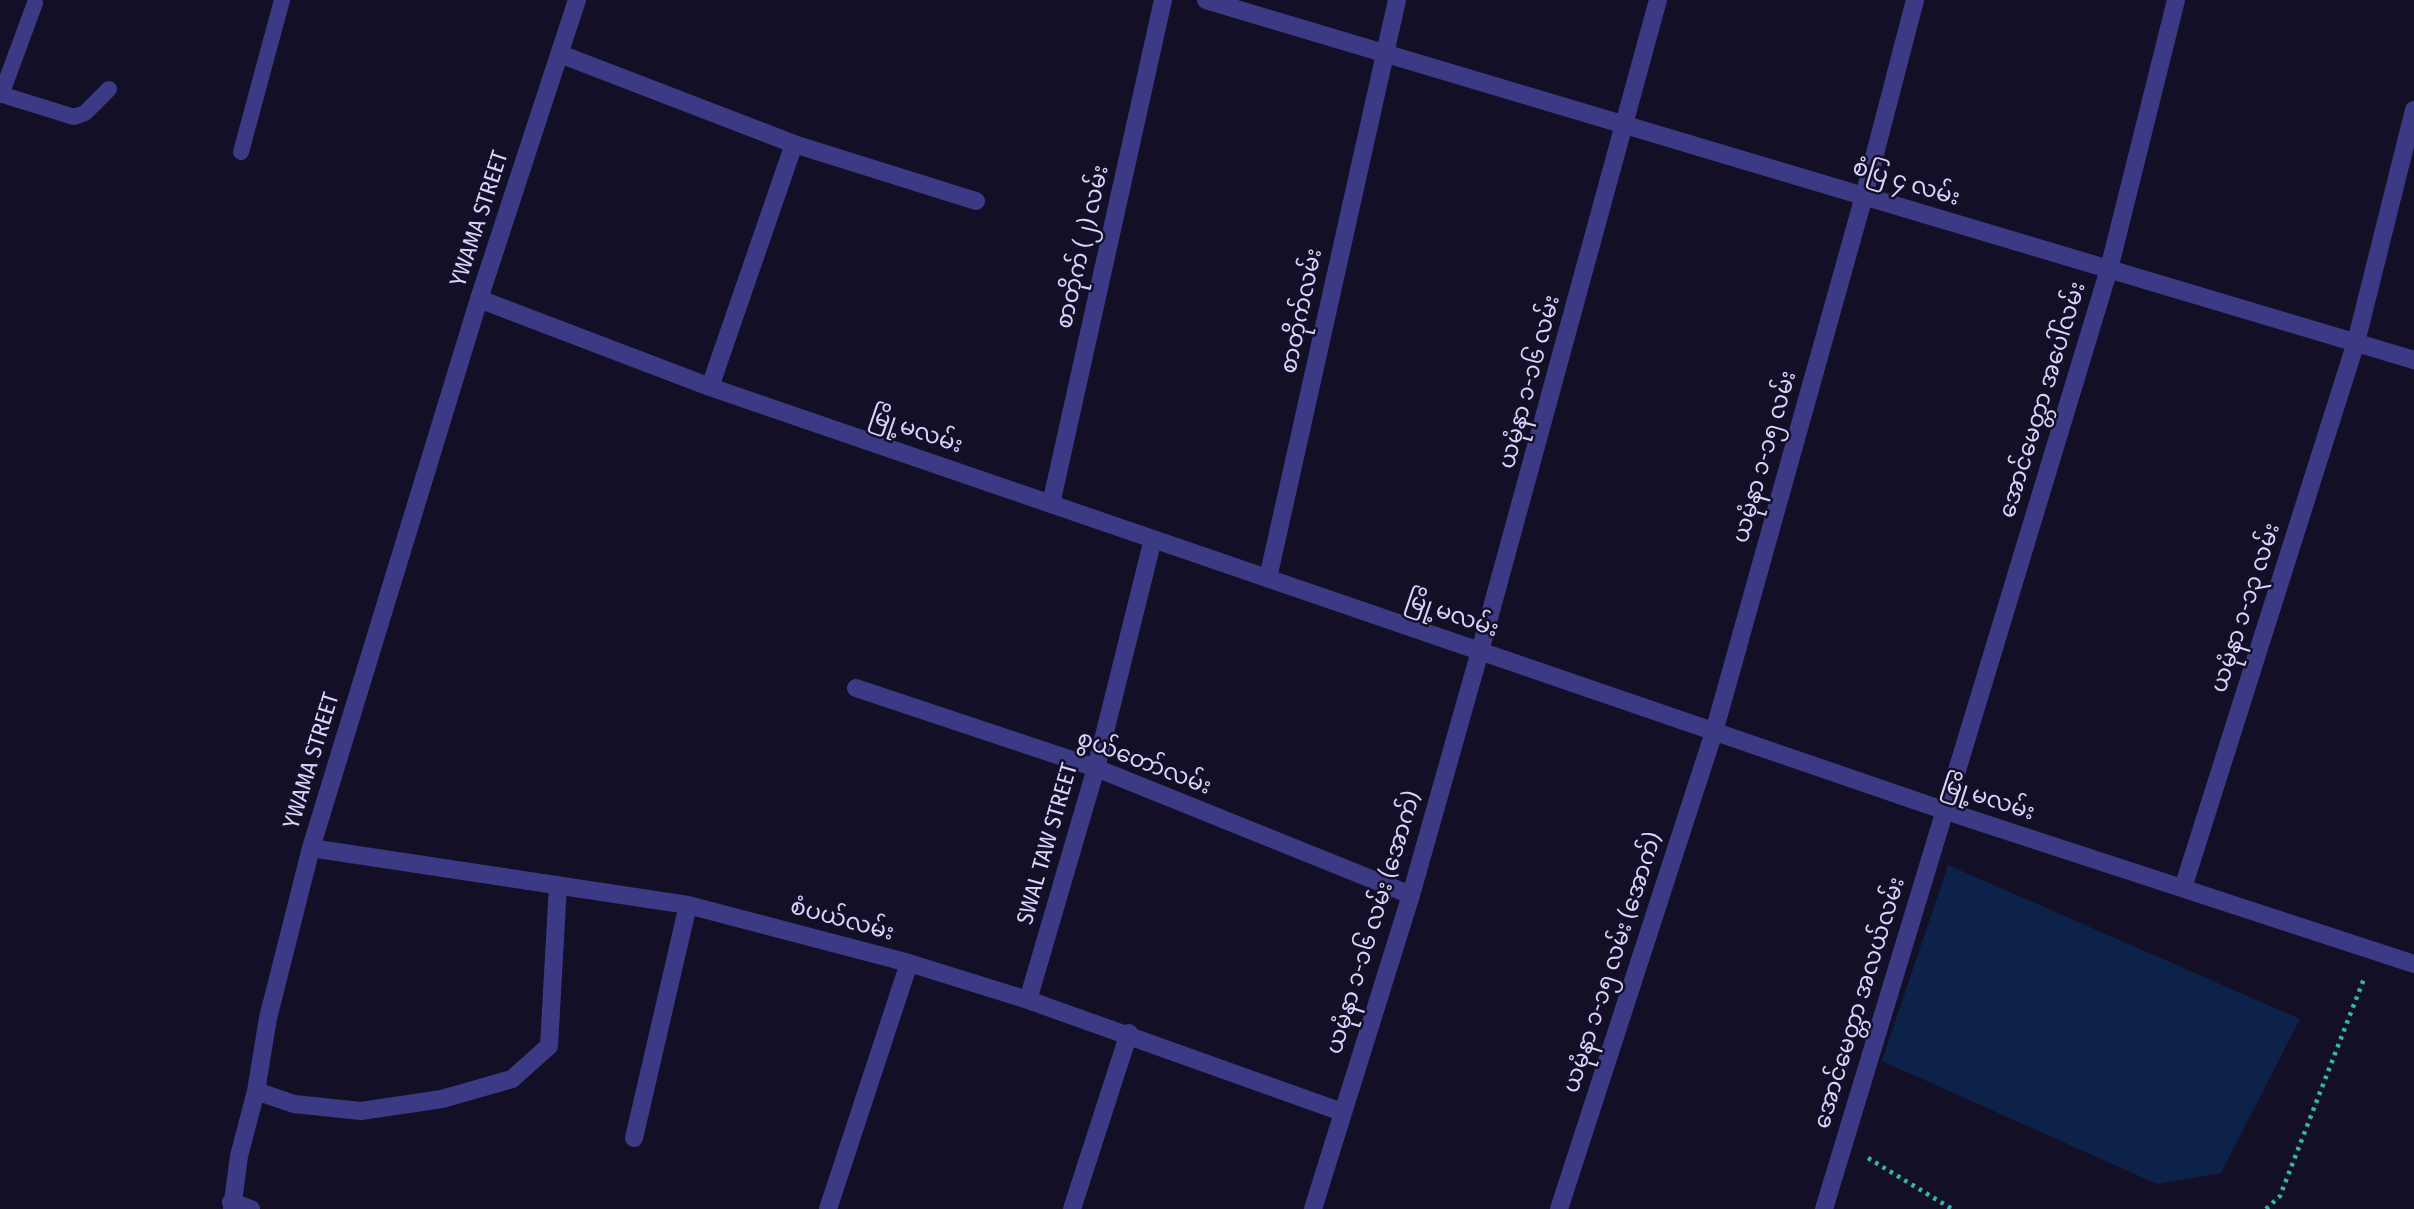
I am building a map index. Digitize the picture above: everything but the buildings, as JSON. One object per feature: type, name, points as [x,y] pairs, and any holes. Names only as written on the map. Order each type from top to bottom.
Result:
[{"type":"street","name":"YWAMA STREET","points":[[232,1205],[239,1156],[256,1091],[268,1018],[311,848],[479,299],[577,0]]},
{"type":"street","name":"စာတိုက် (၂) လမ်း","points":[[1051,504],[1163,0]]},
{"type":"street","name":"စံပြ ၄ လမ်း","points":[[1206,0],[2414,360]]},
{"type":"street","name":"စာတိုက်လမ်း","points":[[1268,578],[1396,0]]},
{"type":"street","name":"ယမုံနာ ၁-၁၆ လမ်း","points":[[1480,651],[1626,125],[1658,0]]},
{"type":"street","name":"ယမုံနာ ၁-၁၅ လမ်း","points":[[1714,732],[1864,196],[1915,0]]},
{"type":"street","name":"အောင်မေတ္တာ အပေါ်လမ်း","points":[[1943,810],[2109,269],[2176,0]]},
{"type":"street","points":[[559,54],[794,144],[976,201]]},
{"type":"street","name":"ယမုံနာ ၁-၁၃ လမ်း","points":[[2183,888],[2356,342],[2414,110]]},
{"type":"street","points":[[710,387],[794,144]]},
{"type":"street","name":"မြို့မလမ်း","points":[[479,299],[710,387],[1714,732],[2374,951],[2413,960]]},
{"type":"street","name":"SWAL TAW STREET","points":[[1028,1000],[1096,768],[1153,539]]},
{"type":"street","name":"ယမုံနာ ၁-၁၆ လမ်း (အောက်)","points":[[1313,1209],[1411,895],[1480,651]]},
{"type":"street","name":"စွယ်တော်လမ်း","points":[[856,688],[1096,768],[1411,895]]},
{"type":"street","name":"ယမုံနာ ၁-၁၅ လမ်း (အောက်)","points":[[1559,1209],[1714,732]]},
{"type":"street","name":"အောင်မေတ္တာ အလယ်လမ်း","points":[[1824,1209],[1943,810]]},
{"type":"street","name":"စံပယ်လမ်း","points":[[311,848],[688,905],[909,963],[1028,1000],[1129,1033],[1342,1112]]},
{"type":"street","points":[[256,1091],[294,1104],[361,1111],[442,1099],[512,1079],[548,1046],[558,885]]},
{"type":"street","points":[[634,1138],[688,905]]},
{"type":"street","points":[[828,1209],[909,963]]},
{"type":"street","points":[[1072,1209],[1129,1033]]},
{"type":"street","points":[[232,1205],[251,1209]]},
{"type":"lane","points":[[241,152],[282,0]]},
{"type":"lane","points":[[35,2],[1,95],[74,117],[85,113],[109,89]]},
{"type":"path","points":[[2266,1209],[2280,1196],[2374,951]]},
{"type":"path","points":[[1844,1143],[1952,1209]]},
{"type":"water","points":[[1948,865],[2300,1019],[2221,1173],[2157,1184],[1882,1061]]}]
